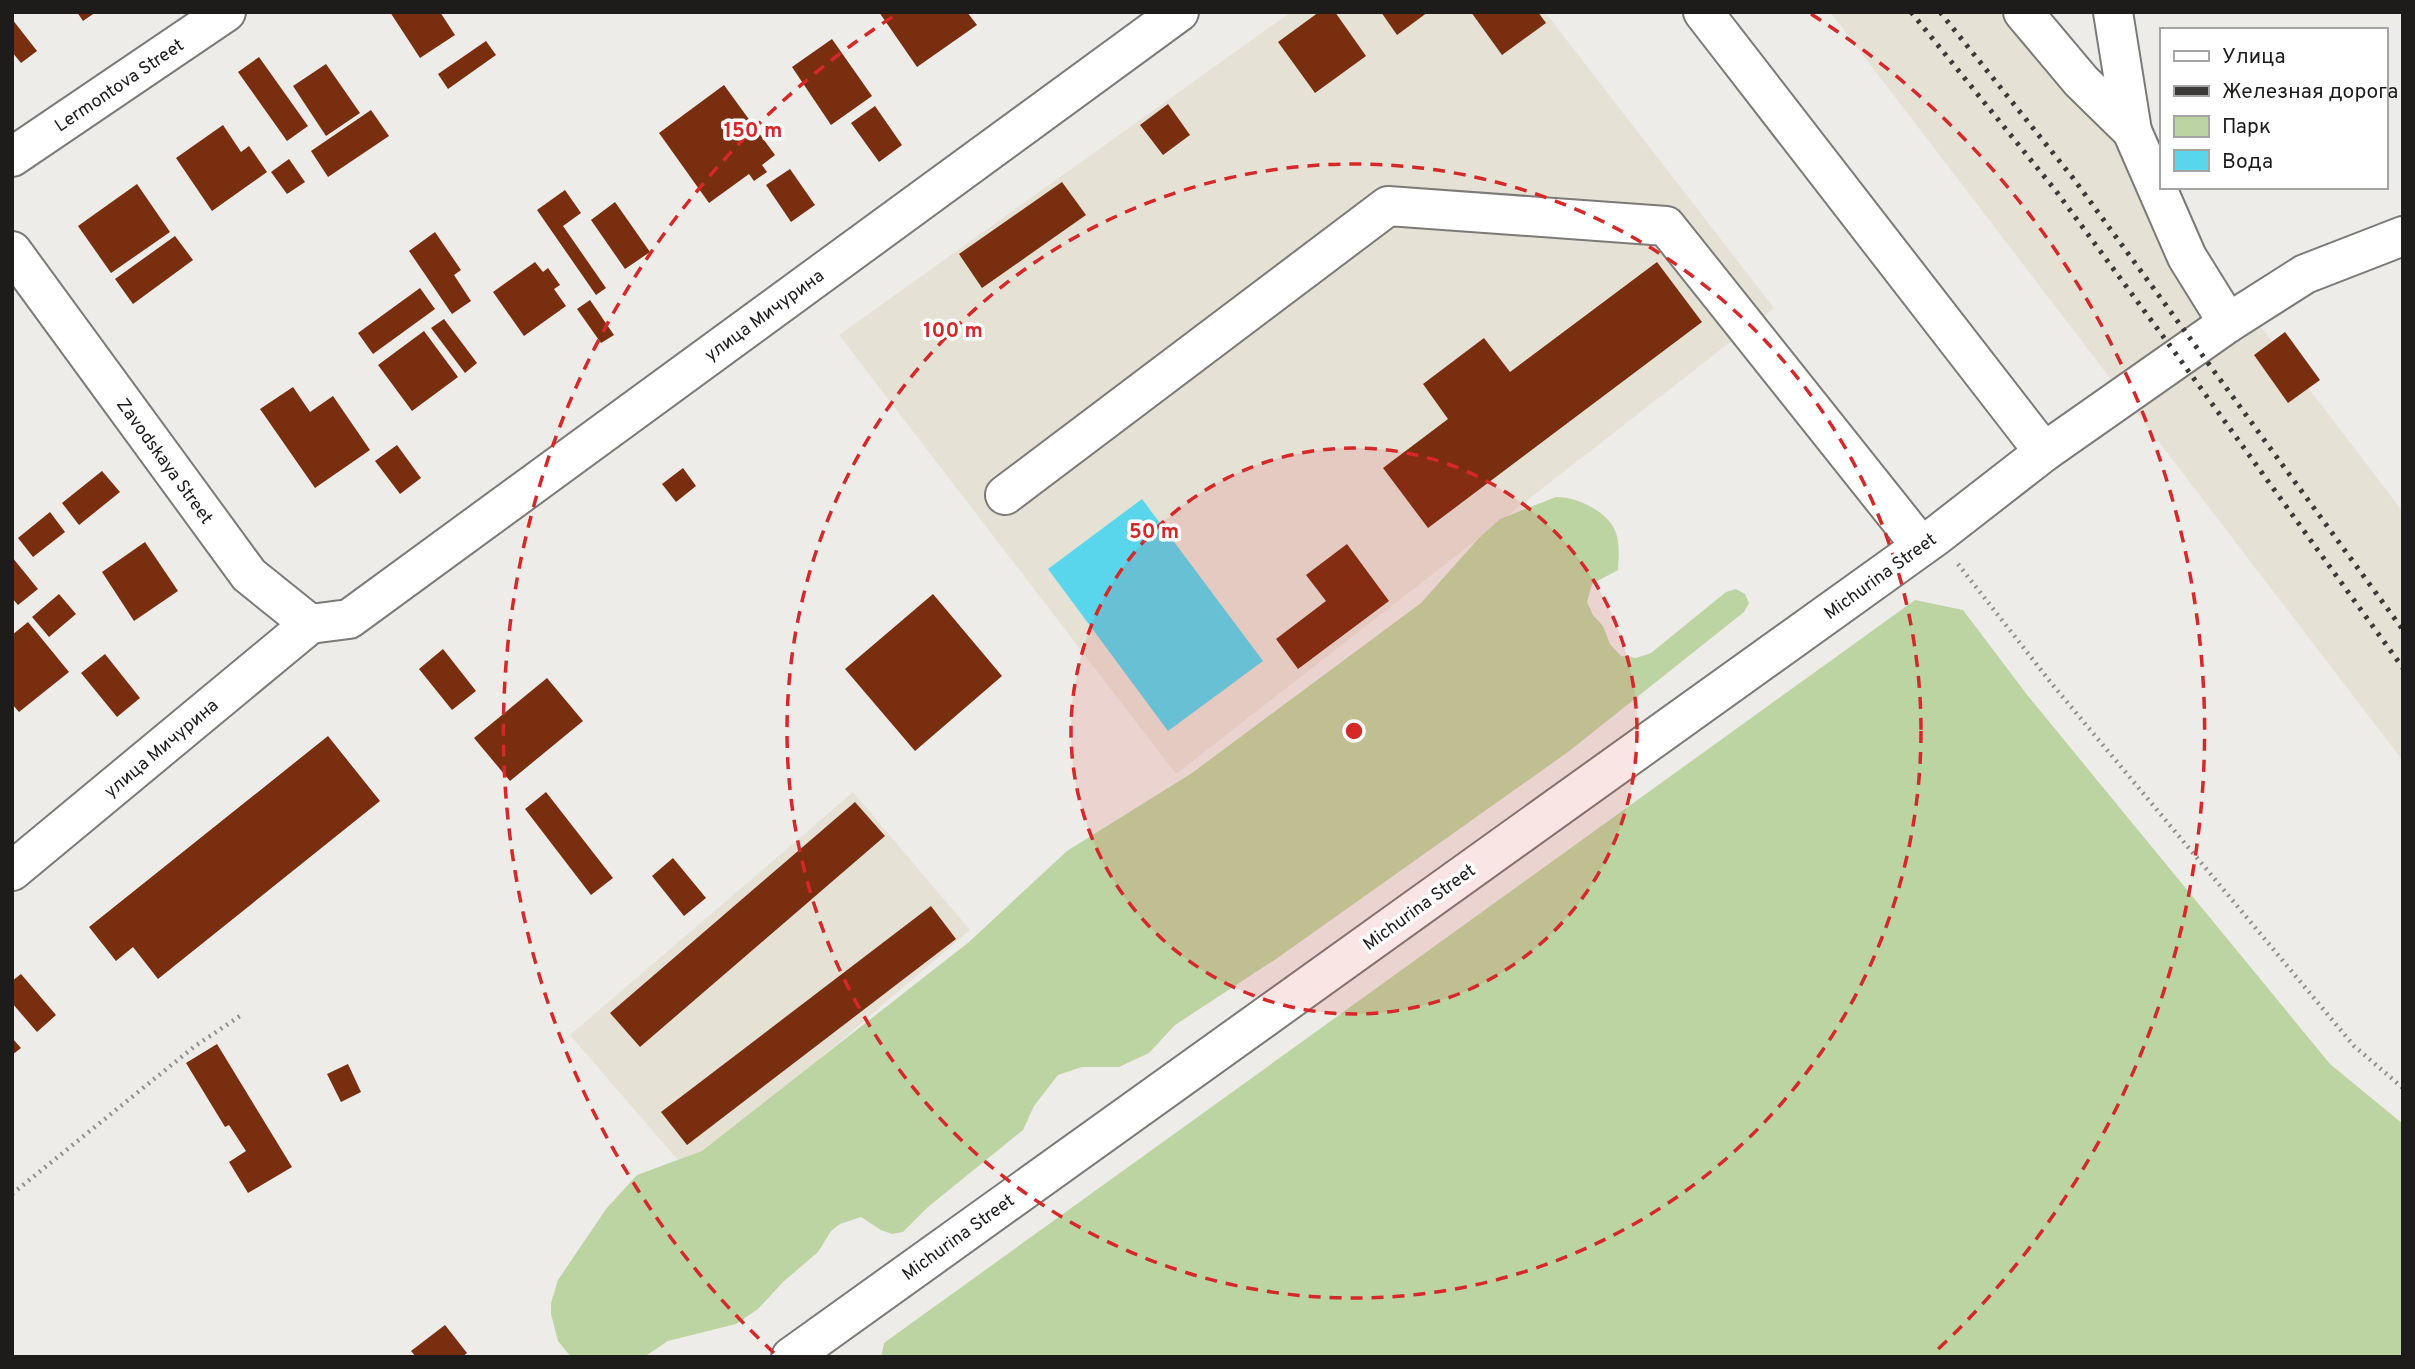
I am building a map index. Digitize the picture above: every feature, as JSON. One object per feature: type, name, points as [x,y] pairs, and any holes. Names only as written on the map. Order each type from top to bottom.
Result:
[{"type":"street","name":"Lermontova Street","points":[[12,157],[226,12]]},
{"type":"street","name":"улица Мичурина","points":[[12,871],[310,624],[349,619],[1179,12]]},
{"type":"street","points":[[1703,12],[2045,452]]},
{"type":"street","points":[[2023,12],[2081,81],[2132,131]]},
{"type":"street","points":[[2113,12],[2132,131],[2187,257],[2228,324]]},
{"type":"street","points":[[1005,495],[1388,206],[1666,226],[1929,541]]},
{"type":"street","name":"Michurina Street","points":[[800,1354],[1929,541],[2045,452],[2228,324],[2305,274],[2403,236]]},
{"type":"street","name":"Zavodskaya Street","points":[[12,251],[249,575],[310,624]]},
{"type":"path","points":[[1929,541],[2354,1046],[2403,1088]]},
{"type":"path","points":[[12,1194],[195,1046],[243,1014]]},
{"type":"shaded area","points":[[1291,12],[1545,12],[1774,308],[1176,774],[839,335]]},
{"type":"shaded area","points":[[1830,12],[2010,12],[2128,156],[2333,420],[2403,512],[2403,761]]},
{"type":"shaded area","points":[[853,792],[970,930],[688,1172],[570,1035]]},
{"type":"green space","points":[[1556,497],[1575,500],[1593,508],[1609,520],[1616,534],[1619,550],[1618,570],[1592,584],[1587,602],[1593,615],[1603,626],[1610,644],[1621,656],[1636,658],[1651,653],[1726,592],[1736,589],[1745,594],[1749,603],[1744,612],[1568,752],[1276,959],[1175,1025],[1149,1053],[1119,1067],[1082,1067],[1058,1075],[1034,1106],[1023,1130],[928,1207],[903,1232],[892,1234],[861,1217],[840,1224],[831,1231],[818,1252],[783,1282],[758,1309],[736,1324],[668,1341],[644,1357],[571,1357],[558,1341],[551,1314],[551,1303],[558,1280],[606,1209],[637,1175],[702,1151],[969,942],[1067,851],[1192,773],[1421,603],[1478,539],[1500,519]]},
{"type":"green space","points":[[1915,600],[1963,610],[2028,696],[2330,1064],[2403,1124],[2403,1357],[881,1357],[884,1343]]},
{"type":"water","points":[[1142,499],[1263,661],[1168,731],[1048,569]]},
{"type":"building","points":[[77,12],[96,12],[83,21]]},
{"type":"building","points":[[390,12],[440,12],[455,35],[420,58]]},
{"type":"building","points":[[879,12],[967,12],[977,25],[917,67]]},
{"type":"building","points":[[1319,12],[1335,12],[1366,56],[1315,93],[1278,42]]},
{"type":"building","points":[[1381,12],[1428,12],[1397,35]]},
{"type":"building","points":[[1471,12],[1538,12],[1546,23],[1502,55]]},
{"type":"building","points":[[12,19],[37,51],[21,63],[12,52]]},
{"type":"building","points":[[832,39],[872,96],[831,125],[792,67]]},
{"type":"building","points":[[486,41],[496,55],[448,89],[438,74]]},
{"type":"building","points":[[259,57],[308,126],[287,141],[238,72]]},
{"type":"building","points":[[326,64],[360,113],[326,136],[293,86]]},
{"type":"building","points":[[724,85],[775,155],[762,165],[767,172],[754,181],[749,174],[709,203],[659,133]]},
{"type":"building","points":[[1168,104],[1190,135],[1163,155],[1140,125]]},
{"type":"building","points":[[875,106],[902,145],[879,162],[851,123]]},
{"type":"building","points":[[371,110],[389,136],[328,177],[311,151]]},
{"type":"building","points":[[223,125],[241,152],[249,146],[267,172],[212,211],[176,158]]},
{"type":"building","points":[[289,159],[305,182],[287,194],[271,172]]},
{"type":"building","points":[[790,169],[815,205],[791,222],[766,185]]},
{"type":"building","points":[[1062,182],[1086,215],[982,288],[959,254]]},
{"type":"building","points":[[137,184],[170,232],[111,273],[78,226]]},
{"type":"building","points":[[565,190],[581,213],[563,226],[606,288],[596,295],[537,210]]},
{"type":"building","points":[[615,202],[650,252],[625,269],[591,220]]},
{"type":"building","points":[[435,232],[461,270],[454,275],[471,301],[452,314],[409,251]]},
{"type":"building","points":[[175,236],[193,260],[133,304],[115,279]]},
{"type":"building","points":[[535,262],[543,272],[548,268],[560,285],[554,289],[566,306],[524,336],[493,292]]},
{"type":"building","points":[[1657,262],[1702,322],[1428,528],[1383,468],[1448,419],[1423,384],[1484,338],[1510,372]]},
{"type":"building","points":[[420,288],[435,309],[373,354],[358,333]]},
{"type":"building","points":[[590,300],[614,335],[601,343],[577,309]]},
{"type":"building","points":[[444,319],[477,363],[465,373],[431,328]]},
{"type":"building","points":[[424,331],[458,377],[412,411],[378,365]]},
{"type":"building","points":[[2285,332],[2320,380],[2288,403],[2254,355]]},
{"type":"building","points":[[293,387],[310,412],[333,396],[370,450],[315,488],[260,409]]},
{"type":"building","points":[[397,445],[421,478],[400,494],[375,461]]},
{"type":"building","points":[[683,468],[696,486],[676,502],[662,484]]},
{"type":"building","points":[[102,471],[120,492],[79,525],[62,503]]},
{"type":"building","points":[[50,512],[65,532],[33,557],[18,538]]},
{"type":"building","points":[[145,542],[178,591],[134,621],[102,572]]},
{"type":"building","points":[[1347,544],[1389,601],[1298,669],[1276,639],[1326,601],[1306,575]]},
{"type":"building","points":[[12,557],[38,589],[18,605],[12,598]]},
{"type":"building","points":[[59,594],[76,614],[49,637],[32,617]]},
{"type":"building","points":[[933,594],[1002,676],[915,751],[845,669]]},
{"type":"building","points":[[28,622],[69,672],[19,712],[12,704],[12,635]]},
{"type":"building","points":[[443,649],[476,691],[452,710],[419,669]]},
{"type":"building","points":[[105,654],[140,698],[117,717],[81,673]]},
{"type":"building","points":[[547,678],[583,721],[510,781],[474,738]]},
{"type":"building","points":[[328,736],[380,801],[158,979],[133,947],[116,961],[89,927]]},
{"type":"building","points":[[546,792],[613,878],[591,895],[525,809]]},
{"type":"building","points":[[855,802],[885,836],[640,1047],[610,1013]]},
{"type":"building","points":[[673,858],[706,898],[684,916],[652,876]]},
{"type":"building","points":[[931,906],[956,939],[687,1145],[661,1112]]},
{"type":"building","points":[[21,974],[56,1015],[37,1032],[12,1003],[12,981]]},
{"type":"building","points":[[12,1038],[21,1048],[12,1055]]},
{"type":"building","points":[[217,1044],[292,1167],[248,1193],[229,1162],[246,1151],[229,1125],[225,1127],[186,1063]]},
{"type":"building","points":[[348,1064],[361,1092],[341,1102],[327,1074]]},
{"type":"building","points":[[445,1325],[467,1353],[462,1357],[416,1357],[411,1351]]},
{"type":"railway","points":[[1911,12],[2056,191],[2403,668]]},
{"type":"railway","points":[[1940,12],[2073,178],[2403,630]]}]
